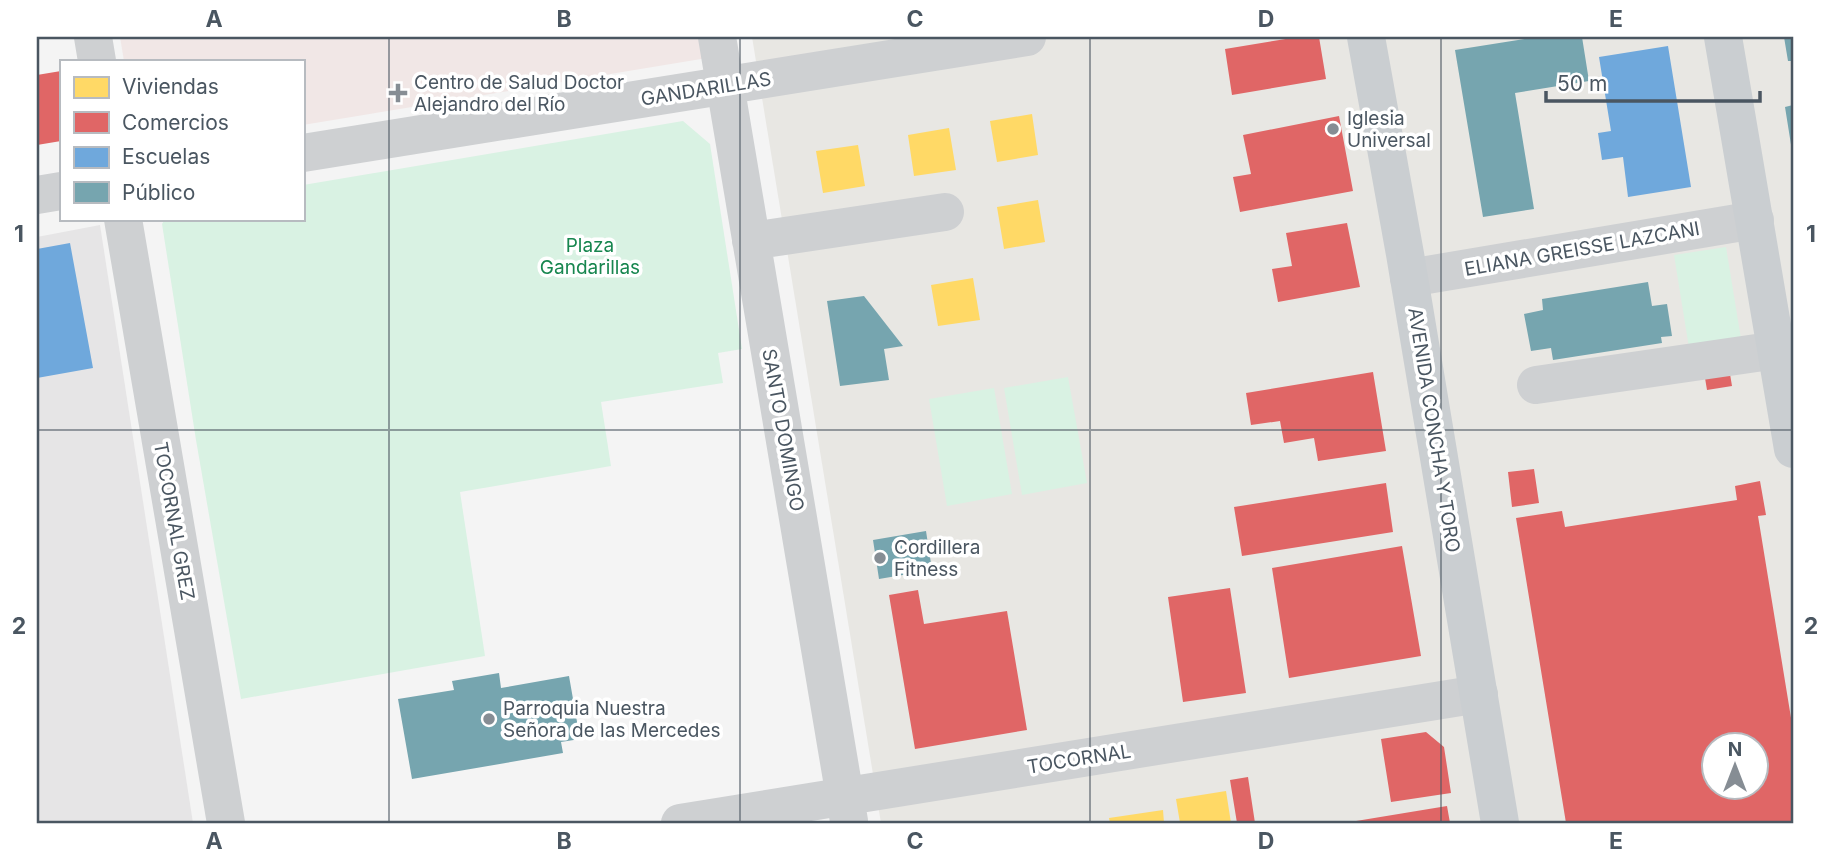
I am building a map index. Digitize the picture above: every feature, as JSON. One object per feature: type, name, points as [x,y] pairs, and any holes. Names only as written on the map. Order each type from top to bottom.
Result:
[{"type":"main road","name":"AVENIDA CONCHA Y TORO","points":[[1366,37],[1500,823]]},
{"type":"main road","points":[[1723,37],[1755,220],[1782,308],[1777,350],[1793,449]]},
{"type":"street","points":[[93,37],[97,60]]},
{"type":"street","name":"SANTO DOMINGO","points":[[717,37],[847,810]]},
{"type":"street","name":"GANDARILLAS","points":[[304,153],[1027,37]]},
{"type":"street","points":[[37,195],[60,191]]},
{"type":"street","points":[[751,241],[945,212]]},
{"type":"street","name":"TOCORNAL GREZ","points":[[123,220],[226,823]]},
{"type":"street","name":"ELIANA GREISSE LAZCANI","points":[[1409,278],[1755,220]]},
{"type":"street","points":[[1536,385],[1777,350]]},
{"type":"street","name":"TOCORNAL","points":[[680,823],[847,810],[1479,694]]},
{"type":"shaded area","name":"Centro de Salud Doctor Alejandro del Río","points":[[120,37],[710,37],[713,57],[304,125],[304,60],[124,60]]},
{"type":"shaded area","points":[[752,37],[1793,37],[1793,823],[881,823]]},
{"type":"shaded area","points":[[100,225],[193,823],[37,823],[37,237]]},
{"type":"green space","name":"Plaza Gandarillas","points":[[683,121],[710,144],[742,349],[718,353],[723,383],[601,402],[611,466],[460,492],[485,656],[241,699],[162,224],[164,220],[304,220],[304,185]]},
{"type":"green space","points":[[1726,247],[1742,345],[1690,354],[1674,255]]},
{"type":"green space","points":[[1068,377],[1087,483],[1022,495],[1004,388]]},
{"type":"green space","points":[[994,388],[1012,494],[947,506],[929,399]]},
{"type":"building: Viviendas","points":[[1032,114],[1038,155],[997,162],[990,121]]},
{"type":"building: Viviendas","points":[[949,128],[956,170],[914,176],[908,135]]},
{"type":"building: Viviendas","points":[[858,145],[865,186],[823,193],[816,151]]},
{"type":"building: Viviendas","points":[[1038,200],[1045,242],[1004,249],[997,207]]},
{"type":"building: Viviendas","points":[[973,278],[980,320],[938,326],[931,285]]},
{"type":"building: Viviendas","points":[[1226,791],[1231,823],[1180,823],[1176,799]]},
{"type":"building: Viviendas","points":[[1163,810],[1164,823],[1110,823],[1109,818]]},
{"type":"building: Comercios","points":[[1298,37],[1319,37],[1326,79],[1232,95],[1225,49]]},
{"type":"building: Comercios","points":[[60,71],[60,141],[37,145],[37,75]]},
{"type":"building: Comercios","points":[[1339,116],[1353,191],[1240,212],[1233,177],[1251,174],[1243,135]]},
{"type":"building: Comercios","points":[[1347,223],[1360,287],[1278,302],[1272,269],[1292,266],[1286,233]]},
{"type":"building: Comercios","points":[[1729,368],[1732,386],[1707,390],[1704,372]]},
{"type":"building: Comercios","points":[[1373,372],[1386,451],[1318,461],[1314,438],[1284,443],[1280,421],[1251,425],[1246,393]]},
{"type":"building: Comercios","points":[[1534,469],[1539,503],[1512,507],[1508,472]]},
{"type":"building: Comercios","points":[[1760,481],[1766,515],[1758,516],[1793,724],[1793,823],[1566,823],[1516,518],[1562,511],[1565,527],[1737,500],[1735,486]]},
{"type":"building: Comercios","points":[[1386,483],[1393,532],[1242,556],[1234,507]]},
{"type":"building: Comercios","points":[[1402,546],[1421,656],[1289,678],[1272,568]]},
{"type":"building: Comercios","points":[[1230,588],[1246,693],[1183,702],[1168,597]]},
{"type":"building: Comercios","points":[[918,590],[924,624],[1007,611],[1027,730],[915,749],[889,595]]},
{"type":"building: Comercios","points":[[1426,732],[1444,747],[1451,793],[1391,802],[1381,739]]},
{"type":"building: Comercios","points":[[1248,777],[1255,823],[1237,823],[1230,780]]},
{"type":"building: Comercios","points":[[1447,806],[1450,823],[1350,823],[1350,822]]},
{"type":"building: Escuelas","points":[[1668,46],[1691,187],[1628,197],[1623,157],[1602,160],[1598,133],[1611,131],[1599,57]]},
{"type":"building: Escuelas","points":[[70,243],[93,368],[37,378],[37,249]]},
{"type":"building: Público","points":[[1537,37],[1582,37],[1589,81],[1515,93],[1534,209],[1483,217],[1455,50]]},
{"type":"building: Público","points":[[1784,37],[1793,37],[1793,61],[1788,61]]},
{"type":"building: Público","points":[[1793,105],[1793,151],[1792,151],[1785,107]]},
{"type":"building: Público","points":[[1648,282],[1652,306],[1667,304],[1672,336],[1661,337],[1662,343],[1553,360],[1551,348],[1531,351],[1524,314],[1543,310],[1542,299]]},
{"type":"building: Público","points":[[864,296],[903,346],[884,349],[889,380],[840,386],[827,301]]},
{"type":"building: Público","points":[[926,531],[932,570],[879,579],[873,540]]},
{"type":"building: Público","name":"Parroquia Nuestra Señora de las Mercedes","points":[[499,673],[501,688],[569,676],[580,739],[561,742],[563,753],[412,779],[398,699],[454,690],[452,681]]},
{"type":"place","name":"Centro de Salud Doctor Alejandro del Río","points":[[398,93]]},
{"type":"place","name":"Iglesia Universal","points":[[1333,129]]},
{"type":"place","name":"Cordillera Fitness","points":[[880,558]]},
{"type":"place","name":"Parroquia Nuestra Señora de las Mercedes","points":[[489,719]]}]
